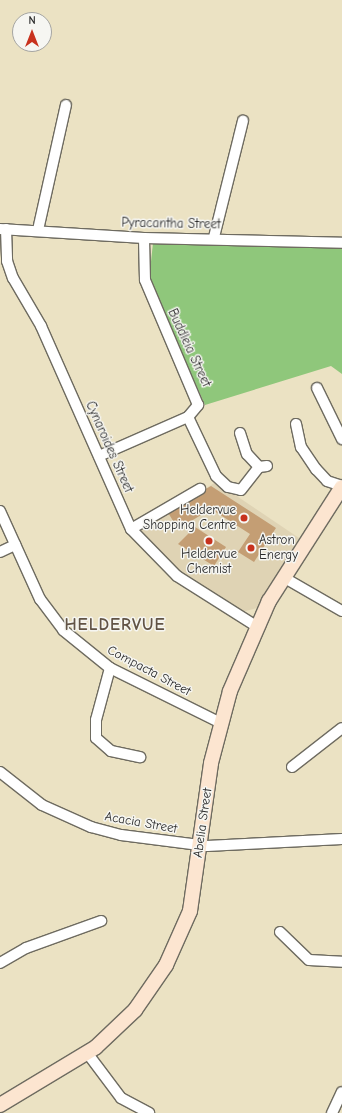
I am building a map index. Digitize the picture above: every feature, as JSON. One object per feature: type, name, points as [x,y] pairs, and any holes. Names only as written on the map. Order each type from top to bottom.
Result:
[{"type":"street","points":[[38,230],[66,105]]},
{"type":"street","points":[[214,237],[243,120]]},
{"type":"street","name":"Pyracantha Street","points":[[3,229],[38,230],[144,238],[214,237],[342,243]]},
{"type":"street","name":"Cynaroides Street","points":[[3,229],[7,261],[13,278],[41,326],[131,529],[177,576],[256,626]]},
{"type":"street","name":"Buddleia Street","points":[[144,238],[145,280],[198,398],[197,408],[188,417]]},
{"type":"street","points":[[317,388],[342,439]]},
{"type":"street","points":[[98,456],[188,417],[216,476],[228,487],[244,488],[263,466],[243,448],[240,433]]},
{"type":"street","points":[[296,424],[301,447],[316,469],[327,481],[342,486]]},
{"type":"street","name":"Abelia Street","points":[[0,1105],[88,1054],[135,1010],[173,952],[190,911],[199,845],[221,723],[256,626],[283,577],[342,486]]},
{"type":"street","points":[[131,529],[200,489]]},
{"type":"street","name":"Compacta Street","points":[[0,511],[40,599],[53,620],[110,668],[221,723]]},
{"type":"street","points":[[0,552],[15,545]]},
{"type":"street","points":[[283,577],[342,611]]},
{"type":"street","points":[[110,668],[96,720],[96,738],[111,751],[140,757]]},
{"type":"street","points":[[292,767],[342,728]]},
{"type":"street","name":"Acacia Street","points":[[0,772],[42,805],[91,827],[156,841],[199,845],[342,839]]},
{"type":"street","points":[[0,962],[26,948],[101,921]]},
{"type":"street","points":[[280,932],[309,960],[342,962]]},
{"type":"street","points":[[88,1054],[115,1091],[149,1113]]},
{"type":"street","points":[[332,1113],[342,1092]]},
{"type":"shaded area","points":[[216,482],[299,538],[257,608],[242,612],[174,568],[138,530]]},
{"type":"green space","points":[[153,243],[342,248],[342,374],[331,366],[205,405],[149,280]]},
{"type":"building","name":"Heldervue Shopping Centre","points":[[211,486],[276,528],[254,562],[238,552],[250,534],[211,509],[178,529],[167,511]]},
{"type":"building","points":[[195,527],[226,547],[214,566],[178,544]]},
{"type":"place","name":"Heldervue Shopping Centre","points":[[244,518]]},
{"type":"place","name":"Heldervue Chemist","points":[[209,541]]},
{"type":"place","name":"Astron Energy","points":[[251,548]]},
{"type":"district","name":"HELDERVUE","points":[[115,625]]}]
